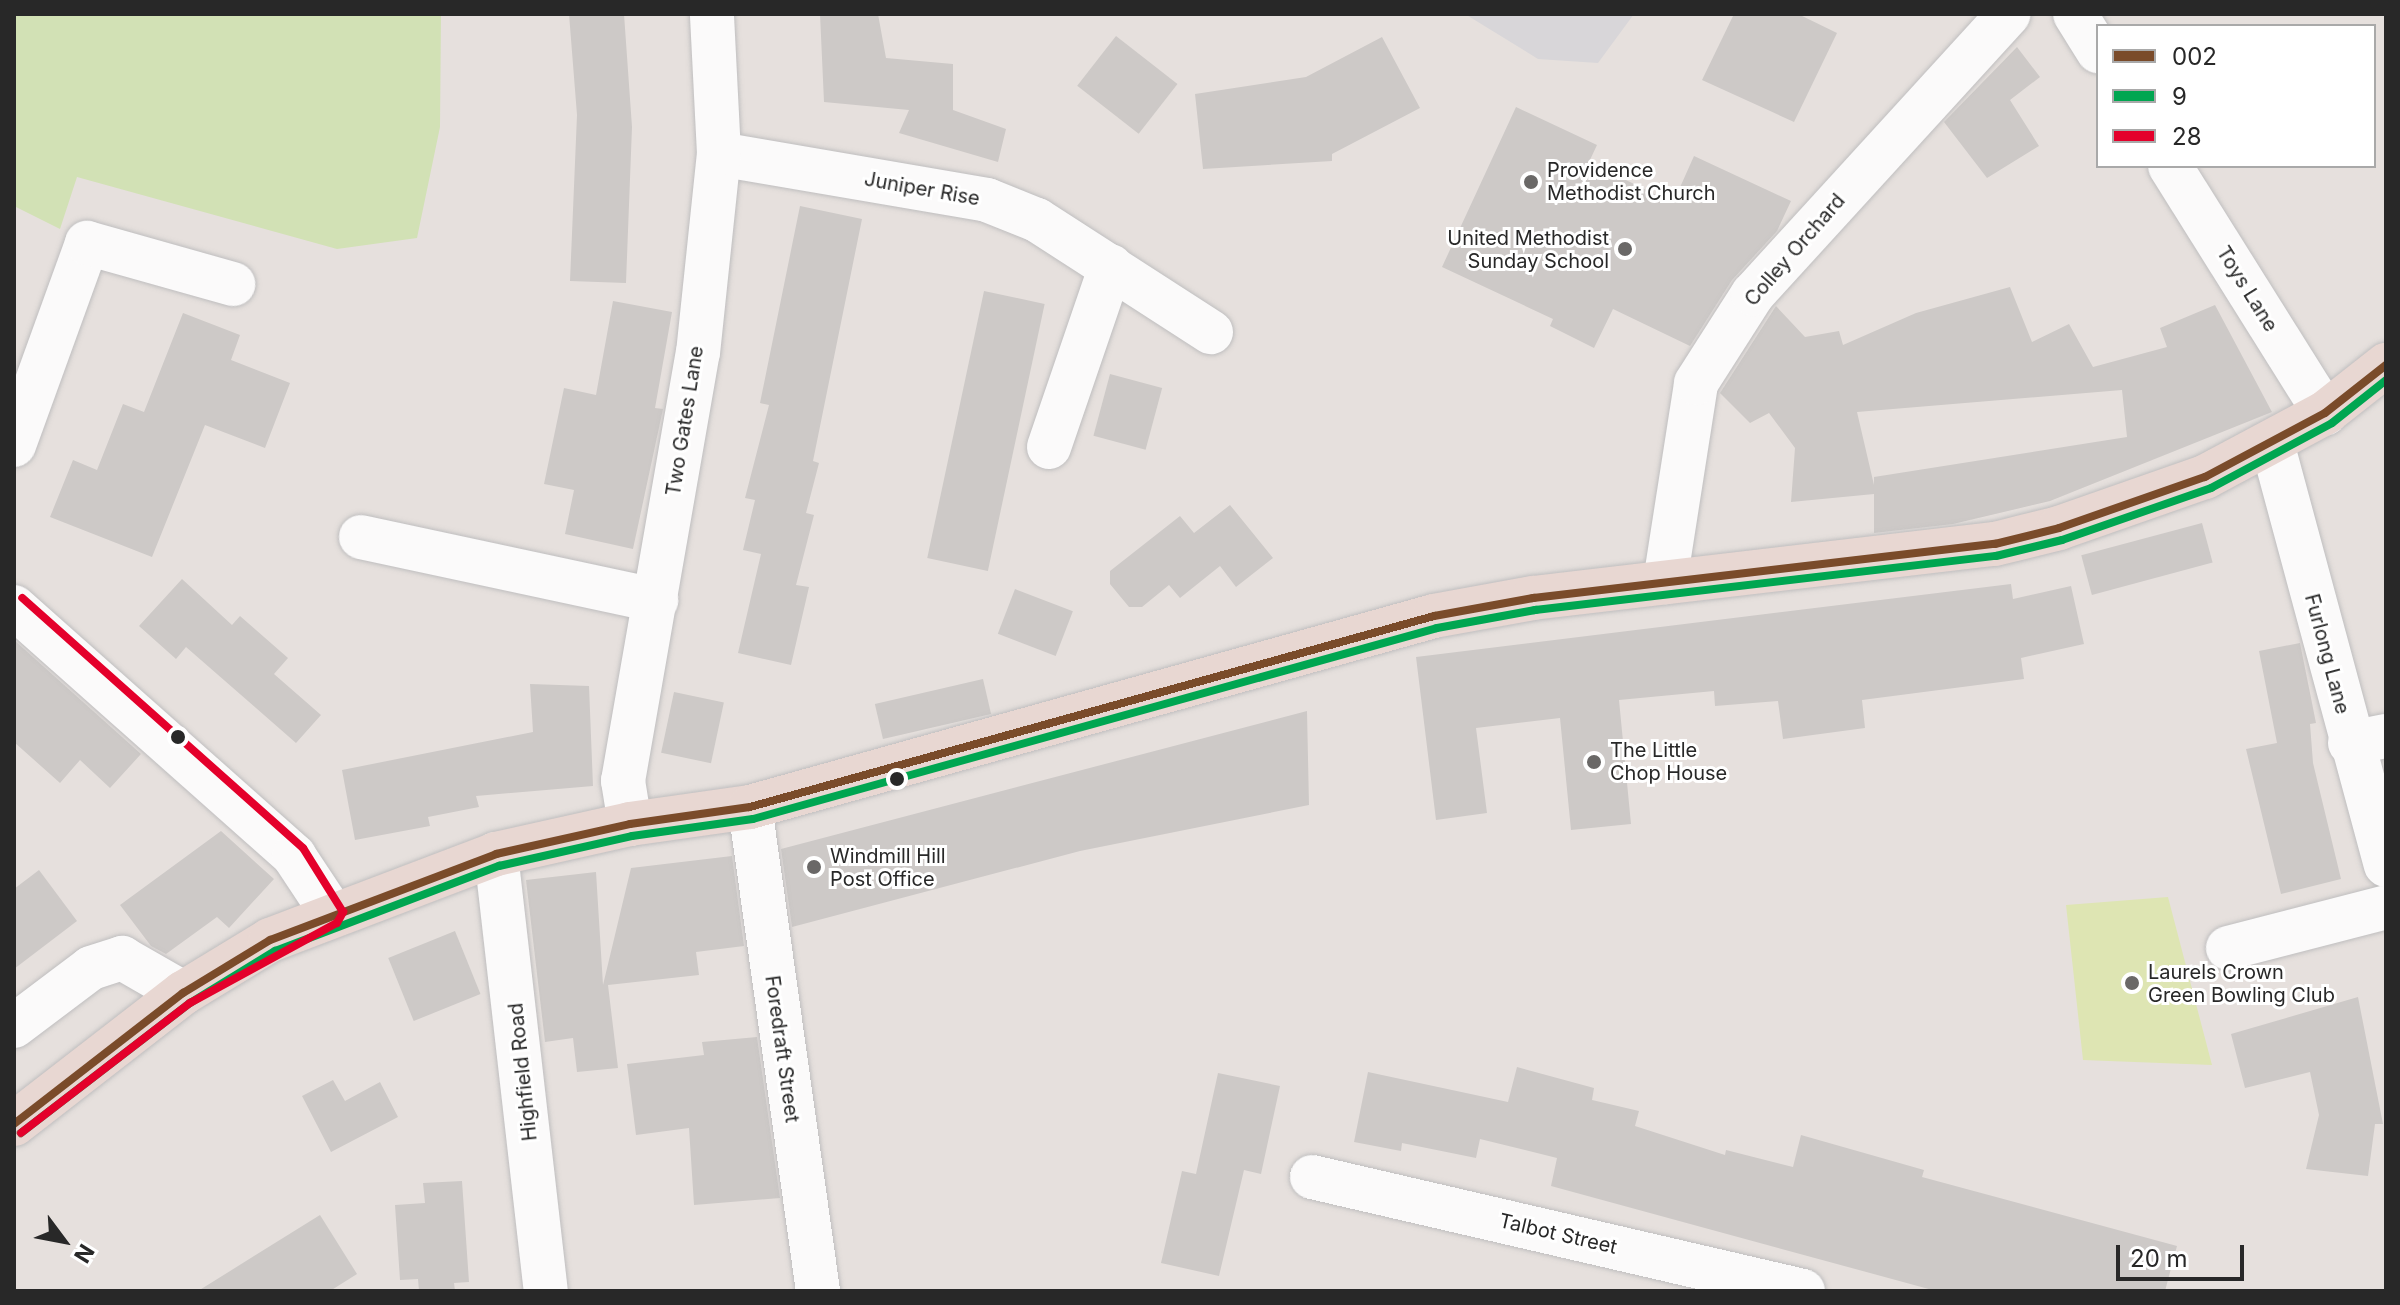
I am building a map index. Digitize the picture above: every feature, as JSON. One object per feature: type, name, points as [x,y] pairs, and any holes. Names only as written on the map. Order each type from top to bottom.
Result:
[{"type":"highway","points":[[14,1124],[183,993],[331,912],[496,854],[630,824],[750,807],[1434,616],[1665,582],[1995,544],[2205,477],[2325,413],[2386,365]]},
{"type":"street","name":"Two Gates Lane","points":[[630,824],[623,781],[698,353],[719,154],[712,14]]},
{"type":"street","name":"Colley Orchard","points":[[1665,582],[1696,383],[1753,294],[2009,14]]},
{"type":"street","points":[[2075,14],[2096,48]]},
{"type":"street","name":"Juniper Rise","points":[[719,154],[987,200],[1037,220],[1211,332]]},
{"type":"street","name":"Toys Lane","points":[[2171,168],[2325,413]]},
{"type":"street","points":[[14,445],[87,243],[233,284]]},
{"type":"street","points":[[1049,447],[1111,266]]},
{"type":"street","name":"Furlong Lane","points":[[2272,443],[2368,740],[2386,865]]},
{"type":"street","points":[[361,537],[656,600]]},
{"type":"street","points":[[14,607],[294,856],[331,912]]},
{"type":"street","name":"Foredraft Street","points":[[750,807],[818,1291]]},
{"type":"street","name":"Highfield Road","points":[[496,854],[546,1291]]},
{"type":"street","points":[[2228,948],[2386,907]]},
{"type":"street","points":[[14,1026],[91,968],[122,958],[183,993]]},
{"type":"street","name":"Talbot Street","points":[[1312,1177],[1803,1291]]},
{"type":"shaded area","points":[[1465,14],[1634,14],[1598,63],[1538,59]]},
{"type":"green space","points":[[14,14],[441,14],[440,127],[417,238],[337,249],[77,177],[60,229],[14,206]]},
{"type":"green space","name":"Laurels Crown Green Bowling Club","points":[[2168,897],[2212,1065],[2083,1060],[2066,905]]},
{"type":"building","points":[[569,14],[624,14],[632,127],[626,283],[570,281],[577,115]]},
{"type":"building","points":[[820,14],[878,14],[886,58],[953,64],[953,110],[1006,129],[998,162],[899,133],[909,110],[824,102]]},
{"type":"building","points":[[1734,14],[1798,14],[1837,33],[1794,122],[1702,80]]},
{"type":"building","points":[[1116,36],[1177,84],[1139,134],[1077,86]]},
{"type":"building","points":[[1382,37],[1420,108],[1332,154],[1332,161],[1203,169],[1195,94],[1306,77]]},
{"type":"building","points":[[2017,47],[2040,77],[2010,100],[2039,146],[1987,178],[1944,122]]},
{"type":"building","points":[[1516,107],[1597,145],[1589,162],[1673,203],[1694,156],[1791,201],[1777,231],[1732,280],[1690,346],[1613,309],[1594,348],[1550,326],[1553,319],[1442,267]]},
{"type":"building","points":[[800,206],[862,219],[813,461],[819,463],[806,513],[814,515],[796,585],[809,587],[791,665],[738,653],[761,554],[743,550],[755,500],[745,498],[769,405],[760,403]]},
{"type":"building","points":[[2010,287],[2032,342],[2069,324],[2093,367],[2167,347],[2160,328],[2215,305],[2272,412],[2050,501],[1953,524],[1874,533],[1874,494],[1791,502],[1795,448],[1769,413],[1750,423],[1720,393],[1776,306],[1805,337],[1839,331],[1843,345],[1916,313]],"holes":[[[2122,390],[2127,437],[1874,477],[1874,485],[1857,412]]]},
{"type":"building","points":[[984,291],[1045,304],[988,571],[927,558]]},
{"type":"building","points":[[613,301],[672,312],[655,408],[663,409],[633,549],[565,534],[574,490],[544,484],[564,388],[596,395]]},
{"type":"building","points":[[183,313],[240,335],[231,360],[290,383],[265,448],[205,425],[152,557],[50,517],[73,460],[97,470],[123,404],[144,412]]},
{"type":"building","points":[[1110,374],[1162,388],[1146,450],[1093,436]]},
{"type":"building","points":[[1230,505],[1273,558],[1236,587],[1220,566],[1180,598],[1169,585],[1142,607],[1129,607],[1110,584],[1110,571],[1180,516],[1194,533]]},
{"type":"building","points":[[2202,523],[2213,563],[2092,595],[2081,555]]},
{"type":"building","points":[[182,579],[232,625],[240,616],[288,658],[274,674],[321,715],[296,743],[186,647],[176,659],[139,626]]},
{"type":"building","points":[[2011,584],[2013,599],[2071,586],[2084,644],[2021,658],[2024,679],[1862,700],[1865,728],[1783,739],[1778,701],[1715,706],[1714,691],[1619,700],[1631,824],[1571,830],[1560,718],[1476,728],[1487,813],[1436,820],[1416,657]]},
{"type":"building","points":[[1015,589],[1073,611],[1056,656],[998,634]]},
{"type":"building","points":[[14,640],[141,754],[110,788],[80,760],[60,783],[14,742]]},
{"type":"building","points":[[2300,643],[2316,723],[2310,724],[2313,763],[2341,879],[2281,894],[2246,749],[2277,743],[2259,651]]},
{"type":"building","points":[[983,679],[991,714],[883,739],[875,704]]},
{"type":"building","points":[[530,684],[589,686],[593,786],[476,796],[479,807],[428,817],[430,826],[355,840],[342,770],[533,732]]},
{"type":"building","points":[[674,692],[724,703],[711,763],[661,753]]},
{"type":"building","points":[[1307,711],[1309,805],[1080,851],[792,927],[781,849]]},
{"type":"building","points":[[221,831],[274,879],[229,928],[217,917],[166,954],[151,946],[120,905]]},
{"type":"building","points":[[732,856],[744,946],[696,952],[699,975],[608,985],[618,1068],[577,1072],[573,1038],[545,1042],[526,880],[596,872],[603,985],[631,868]]},
{"type":"building","points":[[39,870],[77,921],[14,969],[14,889]]},
{"type":"building","points":[[455,931],[480,994],[414,1021],[388,958]]},
{"type":"building","points":[[2358,997],[2383,1124],[2375,1124],[2368,1176],[2306,1169],[2319,1115],[2310,1072],[2245,1088],[2231,1034]]},
{"type":"building","points":[[757,1037],[780,1198],[694,1205],[689,1128],[636,1135],[627,1064],[704,1055],[702,1042]]},
{"type":"building","points":[[1517,1067],[1594,1088],[1592,1100],[1639,1111],[1635,1126],[1725,1155],[1726,1150],[1793,1167],[1801,1135],[1924,1170],[1922,1177],[2177,1246],[2165,1291],[1936,1291],[1551,1186],[1557,1158],[1480,1139],[1476,1158],[1402,1143],[1401,1151],[1354,1142],[1368,1072],[1508,1102]]},
{"type":"building","points":[[1218,1073],[1280,1086],[1261,1174],[1244,1170],[1219,1276],[1161,1263],[1182,1171],[1196,1174]]},
{"type":"building","points":[[333,1080],[345,1101],[380,1082],[398,1117],[331,1152],[302,1096]]},
{"type":"building","points":[[462,1181],[469,1282],[454,1283],[455,1291],[419,1291],[418,1279],[400,1280],[395,1205],[425,1203],[423,1183]]},
{"type":"building","points":[[320,1215],[357,1274],[330,1291],[198,1291]]},
{"type":"transit line","name":"002","points":[[14,1124],[183,993],[270,940],[496,854],[630,824],[750,807],[1434,616],[1533,598],[1995,544],[2059,528],[2205,477],[2325,413],[2386,365]]},
{"type":"transit line","name":"9","points":[[21,1133],[190,1003],[275,951],[499,866],[632,836],[753,819],[1437,628],[1535,610],[1996,556],[2062,540],[2211,488],[2332,423],[2386,380]]},
{"type":"transit line","name":"28","points":[[21,1133],[190,1003],[337,923],[343,912],[303,848],[22,598]]},
{"type":"place","name":"Providence Methodist Church","points":[[1531,182]]},
{"type":"place","name":"United Methodist Sunday School","points":[[1625,249]]},
{"type":"place","name":"The Little Chop House","points":[[1594,762]]},
{"type":"place","name":"Windmill Hill Post Office","points":[[814,867]]},
{"type":"place","name":"Laurels Crown Green Bowling Club","points":[[2132,983]]}]
